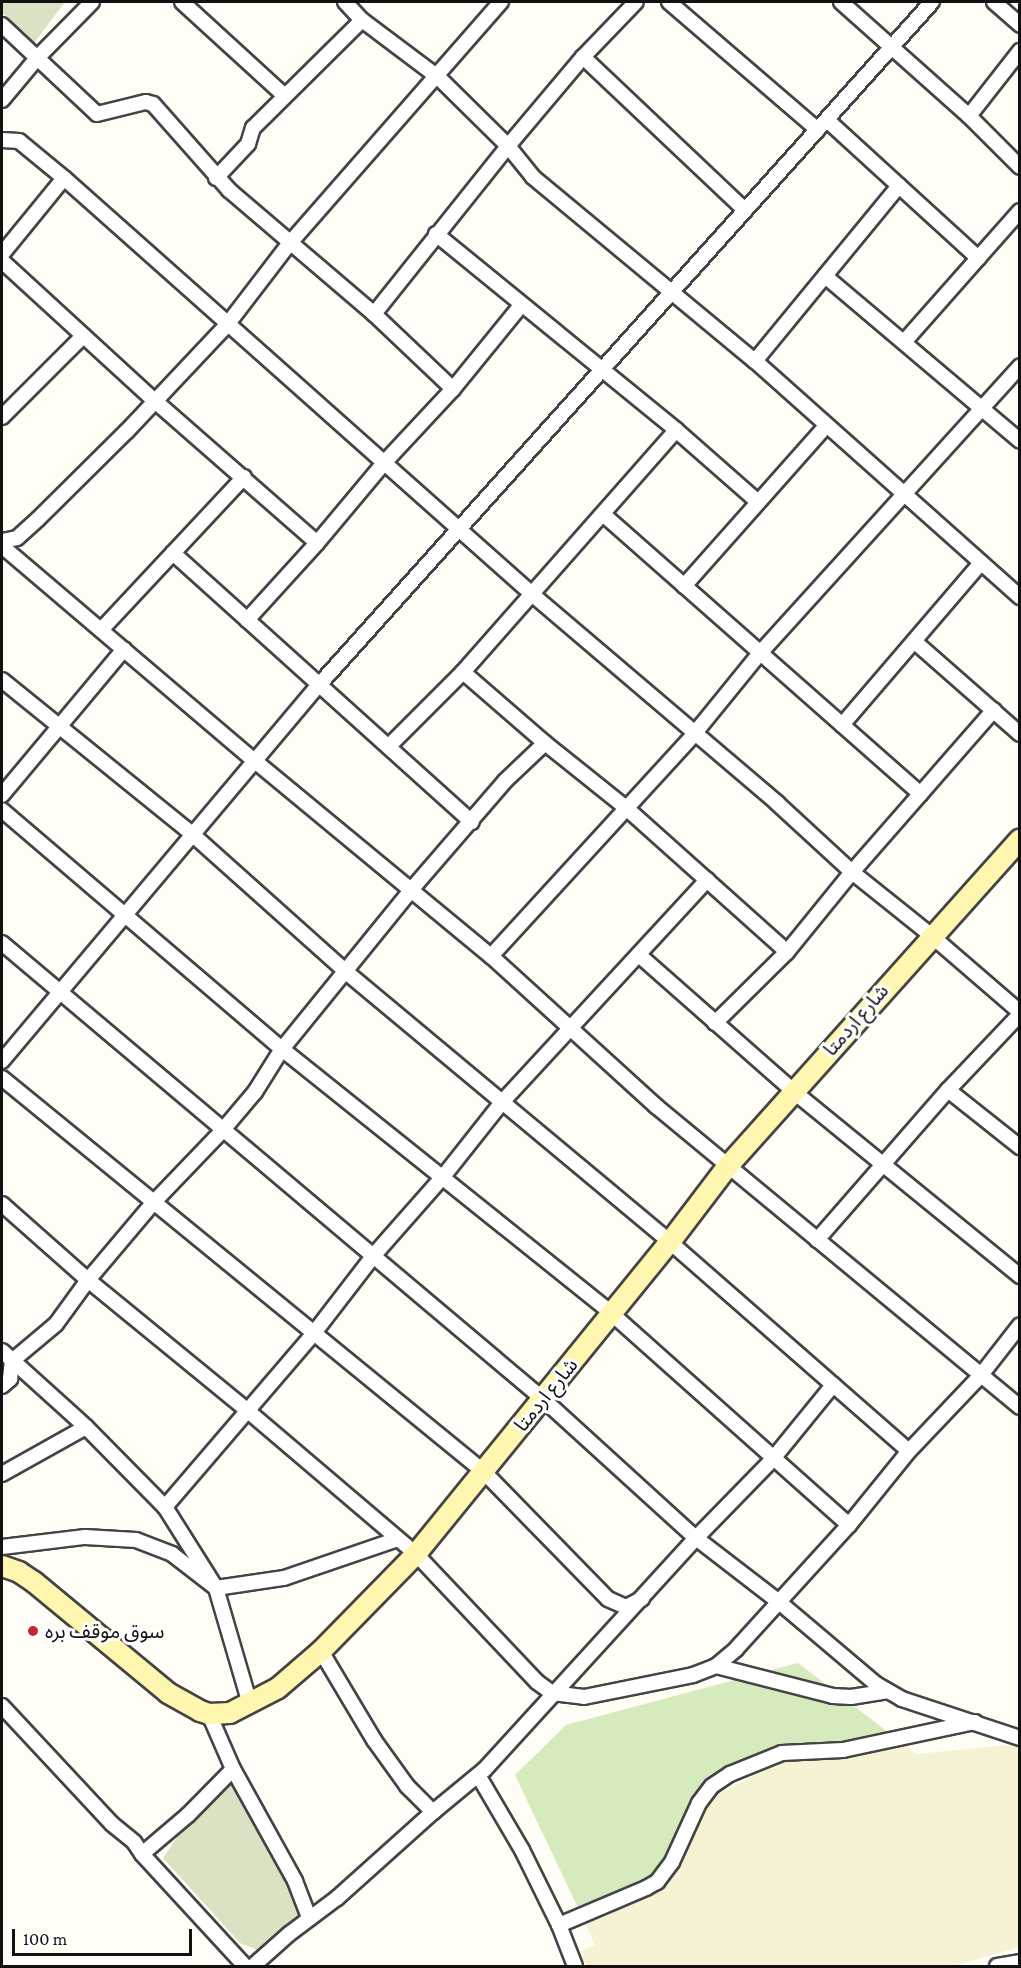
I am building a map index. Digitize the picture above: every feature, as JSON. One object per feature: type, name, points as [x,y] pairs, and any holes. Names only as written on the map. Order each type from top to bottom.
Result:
[{"type":"main road","name":"شارع اردمتا","points":[[209,1714],[230,1713],[278,1688],[321,1652],[416,1554],[670,1242],[728,1166],[897,973],[933,937],[1020,839]]},
{"type":"main road","points":[[2,1566],[34,1582],[168,1693],[183,1703],[209,1714]]},
{"type":"street","points":[[2,100],[38,57],[92,2]]},
{"type":"street","points":[[182,2],[284,95]]},
{"type":"street","points":[[345,2],[362,20],[438,77],[508,146],[533,177],[755,361],[1020,597]]},
{"type":"street","points":[[2,541],[17,538],[227,326],[289,244],[438,77],[501,2]]},
{"type":"street","points":[[374,314],[508,146],[584,57],[636,2]]},
{"type":"street","points":[[669,2],[899,186],[978,258]]},
{"type":"street","points":[[841,2],[969,116],[1020,167]]},
{"type":"street","points":[[2,1061],[318,686],[932,2]]},
{"type":"street","points":[[994,2],[1020,25]]},
{"type":"street","points":[[216,178],[248,144],[253,128],[362,20]]},
{"type":"street","points":[[2,25],[97,114],[146,102],[153,104],[216,178],[289,244],[374,314],[453,389]]},
{"type":"street","points":[[969,116],[1020,51]]},
{"type":"street","points":[[584,57],[745,210]]},
{"type":"street","points":[[2,140],[19,141],[64,178],[383,464],[695,733],[852,872],[933,937],[1020,1013],[881,1164],[817,1240]]},
{"type":"street","points":[[2,254],[64,178]]},
{"type":"street","points":[[755,361],[899,186]]},
{"type":"street","points":[[904,342],[1020,211]]},
{"type":"street","points":[[436,234],[676,430],[758,502]]},
{"type":"street","points":[[2,261],[155,401],[317,543]]},
{"type":"street","points":[[825,276],[1020,441]]},
{"type":"street","points":[[247,620],[317,543],[383,464],[453,389],[522,304]]},
{"type":"street","points":[[2,416],[83,336]]},
{"type":"street","points":[[491,956],[695,733],[760,653],[1020,366]]},
{"type":"street","points":[[684,586],[826,426]]},
{"type":"street","points":[[389,746],[463,672],[533,595],[676,430]]},
{"type":"street","points":[[101,630],[244,477]]},
{"type":"street","points":[[604,515],[920,794]]},
{"type":"street","points":[[2,546],[255,761],[491,956],[570,1029],[728,1166],[1020,1407]]},
{"type":"street","points":[[172,553],[472,822]]},
{"type":"street","points":[[842,725],[981,563]]},
{"type":"street","points":[[914,641],[1020,734]]},
{"type":"street","points":[[2,795],[124,648]]},
{"type":"street","points":[[463,672],[545,744],[625,807],[787,952]]},
{"type":"street","points":[[2,680],[192,834],[345,971],[670,1242],[909,1451]]},
{"type":"street","points":[[715,1023],[787,952],[852,872],[994,710]]},
{"type":"street","points":[[2,1386],[10,1379],[12,1361],[56,1324],[88,1280],[154,1202],[222,1131],[255,1092],[282,1049],[411,890],[506,781],[545,744]]},
{"type":"street","points":[[2,810],[282,1049],[611,1313],[772,1460],[849,1526]]},
{"type":"street","points":[[165,1507],[314,1333],[374,1256],[442,1178],[503,1101],[707,880]]},
{"type":"street","points":[[2,942],[222,1131],[543,1399],[696,1538],[887,1691],[1020,1738]]},
{"type":"street","points":[[639,955],[793,1091],[1020,1276]]},
{"type":"street","points":[[2,1078],[484,1472],[608,1599],[626,1607],[642,1599]]},
{"type":"street","points":[[948,1090],[1020,1147]]},
{"type":"street","points":[[2,1204],[88,1280],[248,1411],[416,1554],[537,1682],[552,1693],[584,1697],[604,1695],[693,1675],[716,1666],[752,1634],[778,1602],[849,1526],[909,1451],[981,1375],[1020,1325]]},
{"type":"street","points":[[2,1351],[86,1427],[165,1507],[216,1588],[250,1704]]},
{"type":"street","points":[[253,1966],[309,1918],[337,1898],[478,1775],[696,1538],[772,1460],[833,1385]]},
{"type":"street","points":[[2,1474],[86,1427]]},
{"type":"street","points":[[2,1547],[85,1537],[136,1540],[172,1554],[216,1588],[284,1578],[398,1539]]},
{"type":"street","points":[[321,1652],[387,1759],[407,1786],[433,1812]]},
{"type":"street","points":[[716,1666],[833,1696],[851,1697],[887,1691]]},
{"type":"street","points":[[2,1706],[112,1824],[135,1842],[142,1854],[245,1966]]},
{"type":"street","points":[[209,1714],[232,1769],[295,1881],[309,1918]]},
{"type":"street","points":[[559,1925],[646,1888],[657,1881],[672,1862],[699,1803],[712,1786],[730,1774],[782,1753],[843,1750],[976,1722]]},
{"type":"street","points":[[142,1854],[188,1815],[232,1769]]},
{"type":"street","points":[[478,1775],[522,1850],[559,1925],[575,1966]]},
{"type":"street","points":[[996,1966],[1020,1962]]},
{"type":"shaded area","points":[[900,1742],[916,1754],[1019,1744],[1019,1947],[954,1966],[586,1966],[580,1952],[595,1945],[586,1924],[665,1884],[672,1877],[701,1810],[712,1797],[782,1762]]},
{"type":"green space","points":[[2,2],[65,2],[34,43],[2,13]]},
{"type":"green space","points":[[798,1663],[893,1736],[832,1747],[720,1774],[667,1860],[653,1878],[580,1912],[515,1775],[566,1725]]},
{"type":"green space","points":[[231,1779],[268,1835],[293,1896],[298,1916],[295,1923],[257,1950],[240,1943],[163,1858],[194,1813]]},
{"type":"place","name":"سوق موقف بره","points":[[33,1631]]}]
